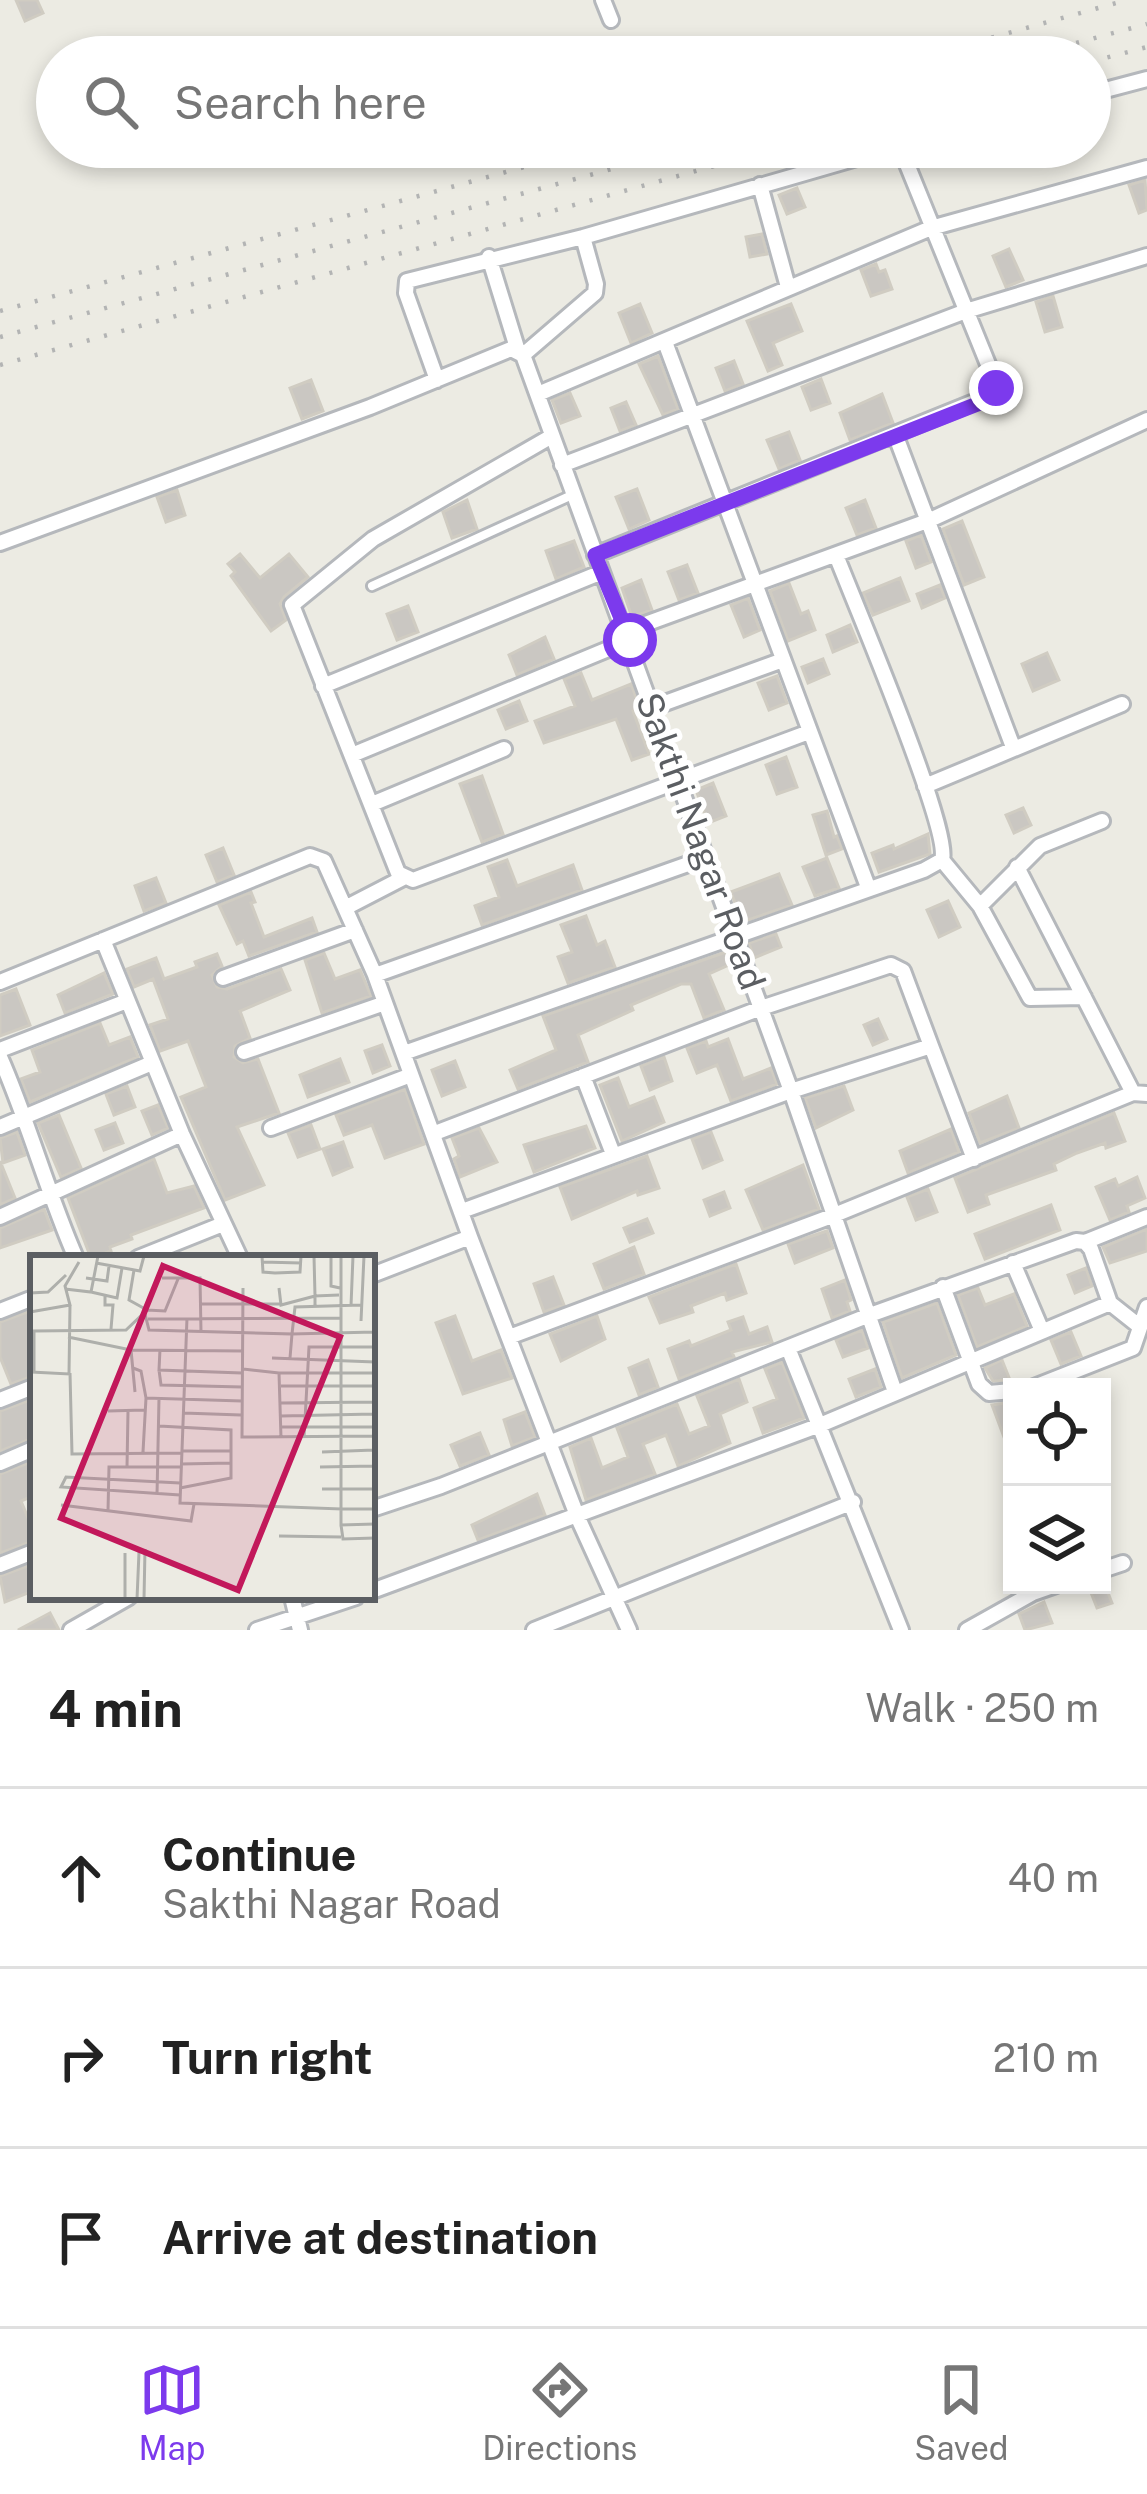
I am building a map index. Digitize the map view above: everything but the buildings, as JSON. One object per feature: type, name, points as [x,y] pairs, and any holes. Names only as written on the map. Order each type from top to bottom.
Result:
[{"type":"street","points":[[603,0],[611,20]]},
{"type":"street","points":[[1111,88],[1147,79]]},
{"type":"street","points":[[538,394],[931,228],[1147,167]]},
{"type":"street","points":[[437,380],[405,284],[416,277],[583,237],[822,168]]},
{"type":"street","points":[[595,555],[994,394],[994,379],[907,168]]},
{"type":"street","points":[[760,185],[788,287]]},
{"type":"street","points":[[0,543],[511,349],[521,353],[595,293],[583,237]]},
{"type":"street","points":[[562,465],[966,311],[1147,256]]},
{"type":"street","name":"Sakthi Nagar Road","points":[[489,257],[654,707],[895,1392]]},
{"type":"street","points":[[664,342],[868,887]]},
{"type":"street","points":[[352,755],[754,582],[931,520],[1147,420]]},
{"type":"street","points":[[895,434],[1013,747]]},
{"type":"street","points":[[403,878],[293,612],[295,600],[373,539],[552,436]]},
{"type":"street","points":[[836,555],[926,785],[944,843],[942,860],[980,906],[1030,998],[1084,998]]},
{"type":"street","points":[[323,686],[602,572]]},
{"type":"street","points":[[654,707],[783,660]]},
{"type":"street","points":[[926,785],[1122,704]]},
{"type":"street","points":[[346,908],[403,878],[413,880],[809,732]]},
{"type":"street","points":[[372,804],[504,749]]},
{"type":"street","points":[[980,906],[1053,838],[1102,821]]},
{"type":"street","points":[[0,982],[310,856],[325,861],[386,1003],[578,1518],[628,1630]]},
{"type":"street","points":[[375,975],[705,858]]},
{"type":"street","points":[[404,1053],[942,860]]},
{"type":"street","points":[[509,1337],[832,1216],[1140,1093],[1084,998],[1017,867]]},
{"type":"street","points":[[223,978],[356,930]]},
{"type":"street","points":[[103,940],[182,1134],[238,1255]]},
{"type":"street","points":[[435,1132],[761,1008],[897,966],[903,971],[974,1159]]},
{"type":"street","points":[[75,1255],[0,1053],[128,1000]]},
{"type":"street","points":[[244,1052],[386,1003]]},
{"type":"street","points":[[462,1211],[791,1091],[931,1046]]},
{"type":"street","points":[[0,1127],[152,1063]]},
{"type":"street","points":[[271,1128],[411,1075]]},
{"type":"street","points":[[583,1076],[613,1154]]},
{"type":"street","points":[[0,1217],[182,1134]]},
{"type":"street","points":[[375,1508],[943,1287],[1147,1217]]},
{"type":"street","points":[[146,1255],[223,1224]]},
{"type":"street","points":[[375,1274],[470,1237]]},
{"type":"street","points":[[1085,1242],[1110,1303],[1138,1326]]},
{"type":"street","points":[[1013,1263],[1042,1331]]},
{"type":"street","points":[[943,1287],[969,1361],[989,1393],[1003,1392]]},
{"type":"street","points":[[0,1311],[30,1299]]},
{"type":"street","points":[[375,1590],[820,1425],[1110,1303]]},
{"type":"street","points":[[1054,1378],[1140,1348],[1138,1326],[1147,1307]]},
{"type":"street","points":[[788,1348],[902,1630]]},
{"type":"street","points":[[0,1400],[30,1388]]},
{"type":"street","points":[[0,1463],[30,1450]]},
{"type":"street","points":[[534,1630],[853,1502]]},
{"type":"street","points":[[0,1565],[30,1553]]},
{"type":"street","points":[[1111,1567],[1123,1563]]},
{"type":"street","points":[[967,1630],[1023,1594]]},
{"type":"street","points":[[71,1630],[124,1600]]},
{"type":"street","points":[[257,1630],[298,1624],[350,1600]]},
{"type":"lane","points":[[372,586],[573,494]]},
{"type":"railway","points":[[998,36],[1127,0]]},
{"type":"railway","points":[[1102,36],[1147,24]]},
{"type":"railway","points":[[1111,56],[1147,47]]},
{"type":"railway","points":[[0,311],[521,168]]},
{"type":"railway","points":[[0,337],[616,168]]},
{"type":"railway","points":[[0,365],[707,168]]},
{"type":"route","points":[[630,640],[595,555],[990,399],[996,388]]}]
